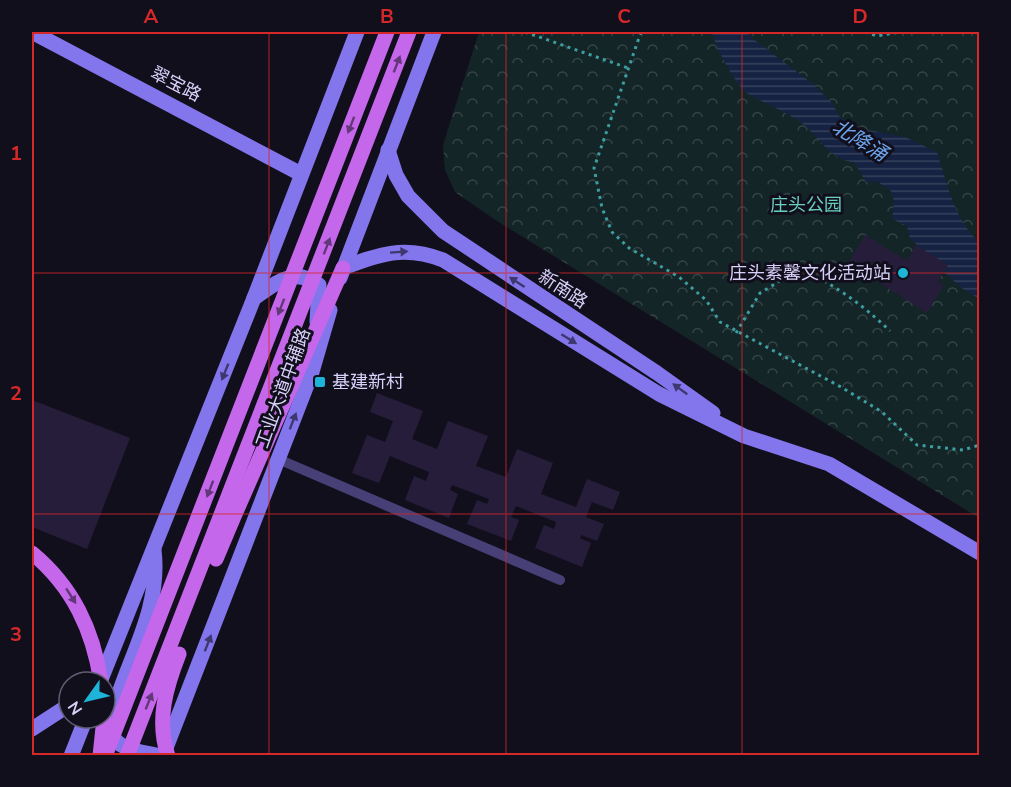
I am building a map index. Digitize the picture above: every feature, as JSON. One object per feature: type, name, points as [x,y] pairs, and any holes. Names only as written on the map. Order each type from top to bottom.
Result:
[{"type":"main road","name":"翠宝路","points":[[32,32],[301,174]]},
{"type":"main road","points":[[106,670],[357,32]]},
{"type":"main road","points":[[105,756],[387,32]]},
{"type":"main road","points":[[128,756],[409,32]]},
{"type":"main road","name":"工业大道中辅路","points":[[162,756],[278,459],[318,349],[343,268],[434,32]]},
{"type":"main road","name":"新南路","points":[[388,150],[396,176],[408,196],[443,231],[657,373],[744,436]]},
{"type":"main road","name":"新南路","points":[[343,268],[390,252],[423,252],[443,260],[659,394],[744,436],[829,464],[980,553]]},
{"type":"main road","points":[[168,756],[162,720],[166,691],[232,521],[343,268]]},
{"type":"main road","points":[[254,298],[285,279],[300,275],[319,285],[320,303],[316,328],[318,349]]},
{"type":"main road","points":[[154,547],[157,570],[153,597],[109,727],[115,742],[162,756]]},
{"type":"main road","points":[[32,553],[56,575],[79,609],[94,647],[99,670]]},
{"type":"main road","points":[[102,670],[109,661]]},
{"type":"main road","points":[[32,729],[57,713]]},
{"type":"main road","points":[[71,756],[81,730]]},
{"type":"main road","points":[[100,756],[103,730]]},
{"type":"lane","points":[[278,459],[560,580]]},
{"type":"path","points":[[525,32],[628,68]]},
{"type":"path","points":[[641,32],[594,168],[605,216],[612,232],[628,248],[679,277],[706,300],[720,322],[736,333],[841,387],[882,412],[917,445],[963,450],[980,445]]},
{"type":"path","points":[[865,32],[877,36],[900,32]]},
{"type":"path","points":[[736,333],[760,293],[800,269],[823,279],[866,308],[890,331]]},
{"type":"green space","name":"庄头公园","points":[[479,32],[979,32],[979,518],[497,221],[455,192],[445,170],[443,145]]},
{"type":"water","name":"北降涌","points":[[712,32],[747,32],[813,84],[832,103],[840,117],[858,128],[905,137],[937,152],[957,212],[970,233],[979,242],[979,298],[961,288],[910,239],[907,226],[892,219],[894,201],[891,191],[878,182],[866,182],[854,162],[837,157],[830,152],[806,126],[742,89],[724,62]]},
{"type":"building","name":"庄头素馨文化活动站","points":[[865,235],[907,261],[916,245],[948,265],[938,282],[944,285],[927,313],[848,263]]},
{"type":"building","points":[[377,393],[423,411],[412,439],[437,449],[448,421],[488,436],[476,466],[506,477],[517,449],[553,463],[541,494],[576,507],[587,479],[620,492],[613,510],[592,502],[586,517],[604,524],[597,541],[581,535],[580,538],[591,543],[582,567],[535,548],[544,525],[554,529],[556,522],[516,506],[511,517],[519,520],[511,541],[467,524],[477,500],[487,504],[489,499],[452,485],[450,490],[458,494],[449,518],[405,500],[414,476],[426,481],[429,472],[390,456],[379,483],[352,473],[367,435],[385,442],[393,421],[370,412]]},
{"type":"building","points":[[32,400],[130,438],[87,549],[32,527]]},
{"type":"place","name":"庄头素馨文化活动站","points":[[903,273]]},
{"type":"place","name":"基建新村","points":[[320,382]]}]
